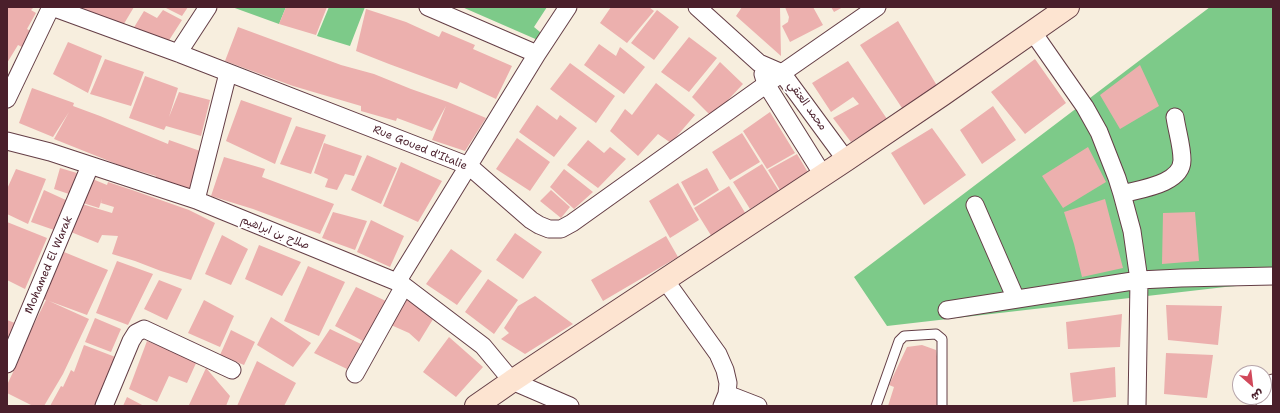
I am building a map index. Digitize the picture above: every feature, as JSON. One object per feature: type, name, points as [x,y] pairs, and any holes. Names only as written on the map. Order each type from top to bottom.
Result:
[{"type":"street","name":"Rue Goued d'Italie","points":[[52,7],[178,53],[468,166],[531,220],[549,229],[560,228],[572,223],[766,84],[877,7]]},
{"type":"street","points":[[7,99],[52,7]]},
{"type":"street","points":[[178,53],[208,7]]},
{"type":"street","points":[[428,7],[538,54]]},
{"type":"street","points":[[355,374],[401,284],[468,166],[568,7]]},
{"type":"street","name":"محمد العتقي","points":[[696,7],[759,63],[782,73],[846,160]]},
{"type":"street","points":[[476,406],[846,160],[1068,7]]},
{"type":"street","points":[[1032,31],[1085,107],[1099,132],[1122,194],[1132,230],[1139,280],[1137,406]]},
{"type":"street","name":"محمد العتقي","points":[[759,63],[766,84],[823,175]]},
{"type":"street","points":[[196,200],[228,73]]},
{"type":"street","points":[[1122,194],[1165,181],[1176,175],[1181,168],[1182,160],[1175,117]]},
{"type":"street","name":"صلاح بن ابراهيم","points":[[7,141],[50,152],[196,200],[401,284],[483,346],[512,381]]},
{"type":"street","name":"Mohamed El Warak","points":[[7,364],[90,166]]},
{"type":"street","points":[[975,205],[1016,300]]},
{"type":"street","points":[[947,310],[1139,280],[1273,276]]},
{"type":"street","points":[[665,280],[718,354],[725,370],[728,383],[724,400],[758,406]]},
{"type":"street","points":[[104,406],[131,341],[139,331],[144,330],[232,370]]},
{"type":"street","points":[[512,381],[570,406]]},
{"type":"street","points":[[1265,406],[1273,383]]},
{"type":"lane","points":[[876,406],[899,341],[904,336],[936,334],[942,340],[942,406]]},
{"type":"green space","points":[[232,7],[286,7],[279,24]]},
{"type":"green space","points":[[329,7],[365,7],[350,46],[317,36]]},
{"type":"green space","points":[[462,7],[547,7],[534,27],[546,37],[540,41]]},
{"type":"green space","points":[[1210,7],[1273,7],[1273,283],[1225,287],[887,326],[854,277]]},
{"type":"building","points":[[7,7],[34,7],[31,10],[36,13],[27,29],[32,32],[22,47],[18,45],[7,63]]},
{"type":"building","points":[[84,7],[134,7],[122,27],[83,9]]},
{"type":"building","points":[[164,7],[188,7],[182,16]]},
{"type":"building","points":[[286,7],[327,7],[316,35],[279,24]]},
{"type":"building","points":[[611,7],[649,7],[654,11],[627,43],[600,23]]},
{"type":"building","points":[[742,7],[780,7],[781,56],[736,16]]},
{"type":"building","points":[[785,7],[813,7],[823,25],[790,42],[782,26],[788,22],[789,17]]},
{"type":"building","points":[[831,7],[843,7],[834,12]]},
{"type":"building","points":[[366,9],[406,22],[439,37],[442,31],[475,45],[473,49],[512,66],[496,99],[460,82],[457,89],[356,51]]},
{"type":"building","points":[[163,10],[182,20],[166,45],[133,29],[144,11],[157,18]]},
{"type":"building","points":[[657,10],[679,27],[654,60],[631,43]]},
{"type":"building","points":[[898,21],[939,89],[904,111],[860,45]]},
{"type":"building","points":[[238,27],[341,65],[374,74],[486,118],[465,151],[432,140],[446,106],[432,131],[397,118],[396,121],[361,111],[361,106],[293,86],[225,61]]},
{"type":"building","points":[[689,37],[717,58],[689,92],[661,72]]},
{"type":"building","points":[[68,42],[102,56],[88,93],[53,74]]},
{"type":"building","points":[[599,44],[616,56],[620,47],[645,67],[624,94],[584,65]]},
{"type":"building","points":[[105,59],[144,72],[131,106],[90,94]]},
{"type":"building","points":[[1035,59],[1066,103],[1025,134],[991,92]]},
{"type":"building","points":[[848,61],[887,119],[851,142],[833,118],[859,104],[853,97],[831,112],[812,83]]},
{"type":"building","points":[[720,62],[743,84],[712,117],[692,97]]},
{"type":"building","points":[[570,63],[615,96],[596,123],[550,89]]},
{"type":"building","points":[[1140,65],[1159,106],[1120,129],[1100,95]]},
{"type":"building","points":[[145,76],[178,88],[169,117],[179,92],[210,100],[201,136],[166,126],[164,130],[129,118]]},
{"type":"building","points":[[656,83],[695,115],[671,143],[658,134],[638,156],[610,131],[625,109],[632,115]]},
{"type":"building","points":[[32,88],[74,103],[73,106],[168,144],[169,140],[203,152],[189,189],[155,179],[156,176],[119,165],[54,139],[69,112],[53,137],[19,123]]},
{"type":"building","points":[[241,100],[292,118],[275,164],[226,141]]},
{"type":"building","points":[[537,105],[557,120],[560,115],[577,128],[554,157],[519,132]]},
{"type":"building","points":[[993,106],[1016,140],[982,164],[960,130]]},
{"type":"building","points":[[770,112],[795,153],[767,169],[743,131]]},
{"type":"building","points":[[296,126],[326,135],[311,174],[280,164]]},
{"type":"building","points":[[932,128],[966,175],[924,205],[891,153]]},
{"type":"building","points":[[742,133],[760,162],[730,180],[712,152]]},
{"type":"building","points":[[517,138],[550,162],[530,191],[496,169]]},
{"type":"building","points":[[588,140],[604,153],[610,147],[626,159],[598,188],[567,165]]},
{"type":"building","points":[[324,143],[362,156],[354,176],[345,174],[337,190],[325,187],[328,179],[314,173]]},
{"type":"building","points":[[1088,147],[1106,182],[1063,208],[1042,176]]},
{"type":"building","points":[[797,154],[809,174],[780,190],[768,170]]},
{"type":"building","points":[[367,155],[397,168],[381,204],[351,190]]},
{"type":"building","points":[[224,157],[265,169],[262,177],[334,204],[320,234],[253,209],[211,196]]},
{"type":"building","points":[[401,162],[442,181],[418,222],[383,206]]},
{"type":"building","points":[[762,164],[779,191],[750,209],[733,182]]},
{"type":"building","points":[[60,168],[77,173],[69,194],[54,189]]},
{"type":"building","points":[[707,168],[719,190],[694,206],[681,182]]},
{"type":"building","points":[[16,169],[46,179],[28,224],[7,214],[7,189]]},
{"type":"building","points":[[564,169],[593,192],[574,209],[550,187]]},
{"type":"building","points":[[90,178],[107,185],[108,182],[189,210],[215,223],[191,280],[112,254],[118,236],[102,235],[98,243],[71,232],[82,204],[112,213],[114,207],[101,203],[102,199],[99,208],[80,202]]},
{"type":"building","points":[[678,183],[699,220],[670,238],[649,201]]},
{"type":"building","points":[[729,186],[747,216],[712,237],[694,208]]},
{"type":"building","points":[[44,190],[68,201],[57,231],[31,222]]},
{"type":"building","points":[[551,190],[570,207],[561,218],[540,201]]},
{"type":"building","points":[[1105,199],[1123,268],[1082,277],[1064,212]]},
{"type":"building","points":[[333,212],[367,221],[355,250],[322,238]]},
{"type":"building","points":[[1195,212],[1199,261],[1162,264],[1163,213]]},
{"type":"building","points":[[371,220],[404,236],[390,267],[357,252]]},
{"type":"building","points":[[7,222],[47,238],[25,289],[7,280]]},
{"type":"building","points":[[515,233],[542,252],[523,279],[496,260]]},
{"type":"building","points":[[222,235],[248,249],[231,285],[205,274]]},
{"type":"building","points":[[666,236],[678,257],[603,301],[591,280]]},
{"type":"building","points":[[259,245],[301,262],[282,296],[245,279]]},
{"type":"building","points":[[451,249],[482,271],[457,305],[426,284]]},
{"type":"building","points":[[64,252],[108,270],[87,315],[49,301],[89,319],[63,374],[44,406],[33,406],[7,393],[7,385],[22,353],[20,352],[46,300],[43,299]]},
{"type":"building","points":[[117,261],[153,274],[128,325],[96,313]]},
{"type":"building","points":[[308,266],[345,282],[319,336],[284,321]]},
{"type":"building","points":[[488,279],[518,300],[494,334],[465,312]]},
{"type":"building","points":[[159,280],[182,289],[167,320],[144,309]]},
{"type":"building","points":[[356,287],[386,301],[363,341],[335,326]]},
{"type":"building","points":[[535,296],[573,324],[525,354],[501,339],[509,333],[504,328],[518,306]]},
{"type":"building","points":[[406,299],[435,316],[419,342],[409,333],[391,325]]},
{"type":"building","points":[[204,300],[234,316],[220,347],[188,333]]},
{"type":"building","points":[[1166,305],[1222,306],[1218,345],[1168,340]]},
{"type":"building","points":[[1122,314],[1120,347],[1068,349],[1066,322]]},
{"type":"building","points":[[271,317],[311,343],[293,367],[257,345]]},
{"type":"building","points":[[95,318],[121,329],[111,352],[85,342]]},
{"type":"building","points":[[7,320],[15,323],[7,342]]},
{"type":"building","points":[[330,329],[361,344],[347,369],[314,353]]},
{"type":"building","points":[[231,330],[255,342],[244,365],[220,355]]},
{"type":"building","points":[[449,337],[483,367],[456,397],[423,372]]},
{"type":"building","points":[[147,341],[197,361],[187,383],[169,376],[157,402],[129,389]]},
{"type":"building","points":[[84,345],[118,358],[98,406],[50,406],[61,386],[63,387],[71,370],[74,372]]},
{"type":"building","points":[[922,345],[936,350],[940,376],[938,406],[888,406],[894,387],[889,385],[907,347]]},
{"type":"building","points":[[1166,353],[1213,355],[1207,398],[1164,394]]},
{"type":"building","points":[[257,361],[296,383],[284,406],[237,406]]},
{"type":"building","points":[[1115,367],[1116,397],[1073,402],[1070,373]]},
{"type":"building","points":[[206,368],[230,396],[226,406],[189,405]]},
{"type":"building","points":[[127,397],[144,406],[123,406]]}]
